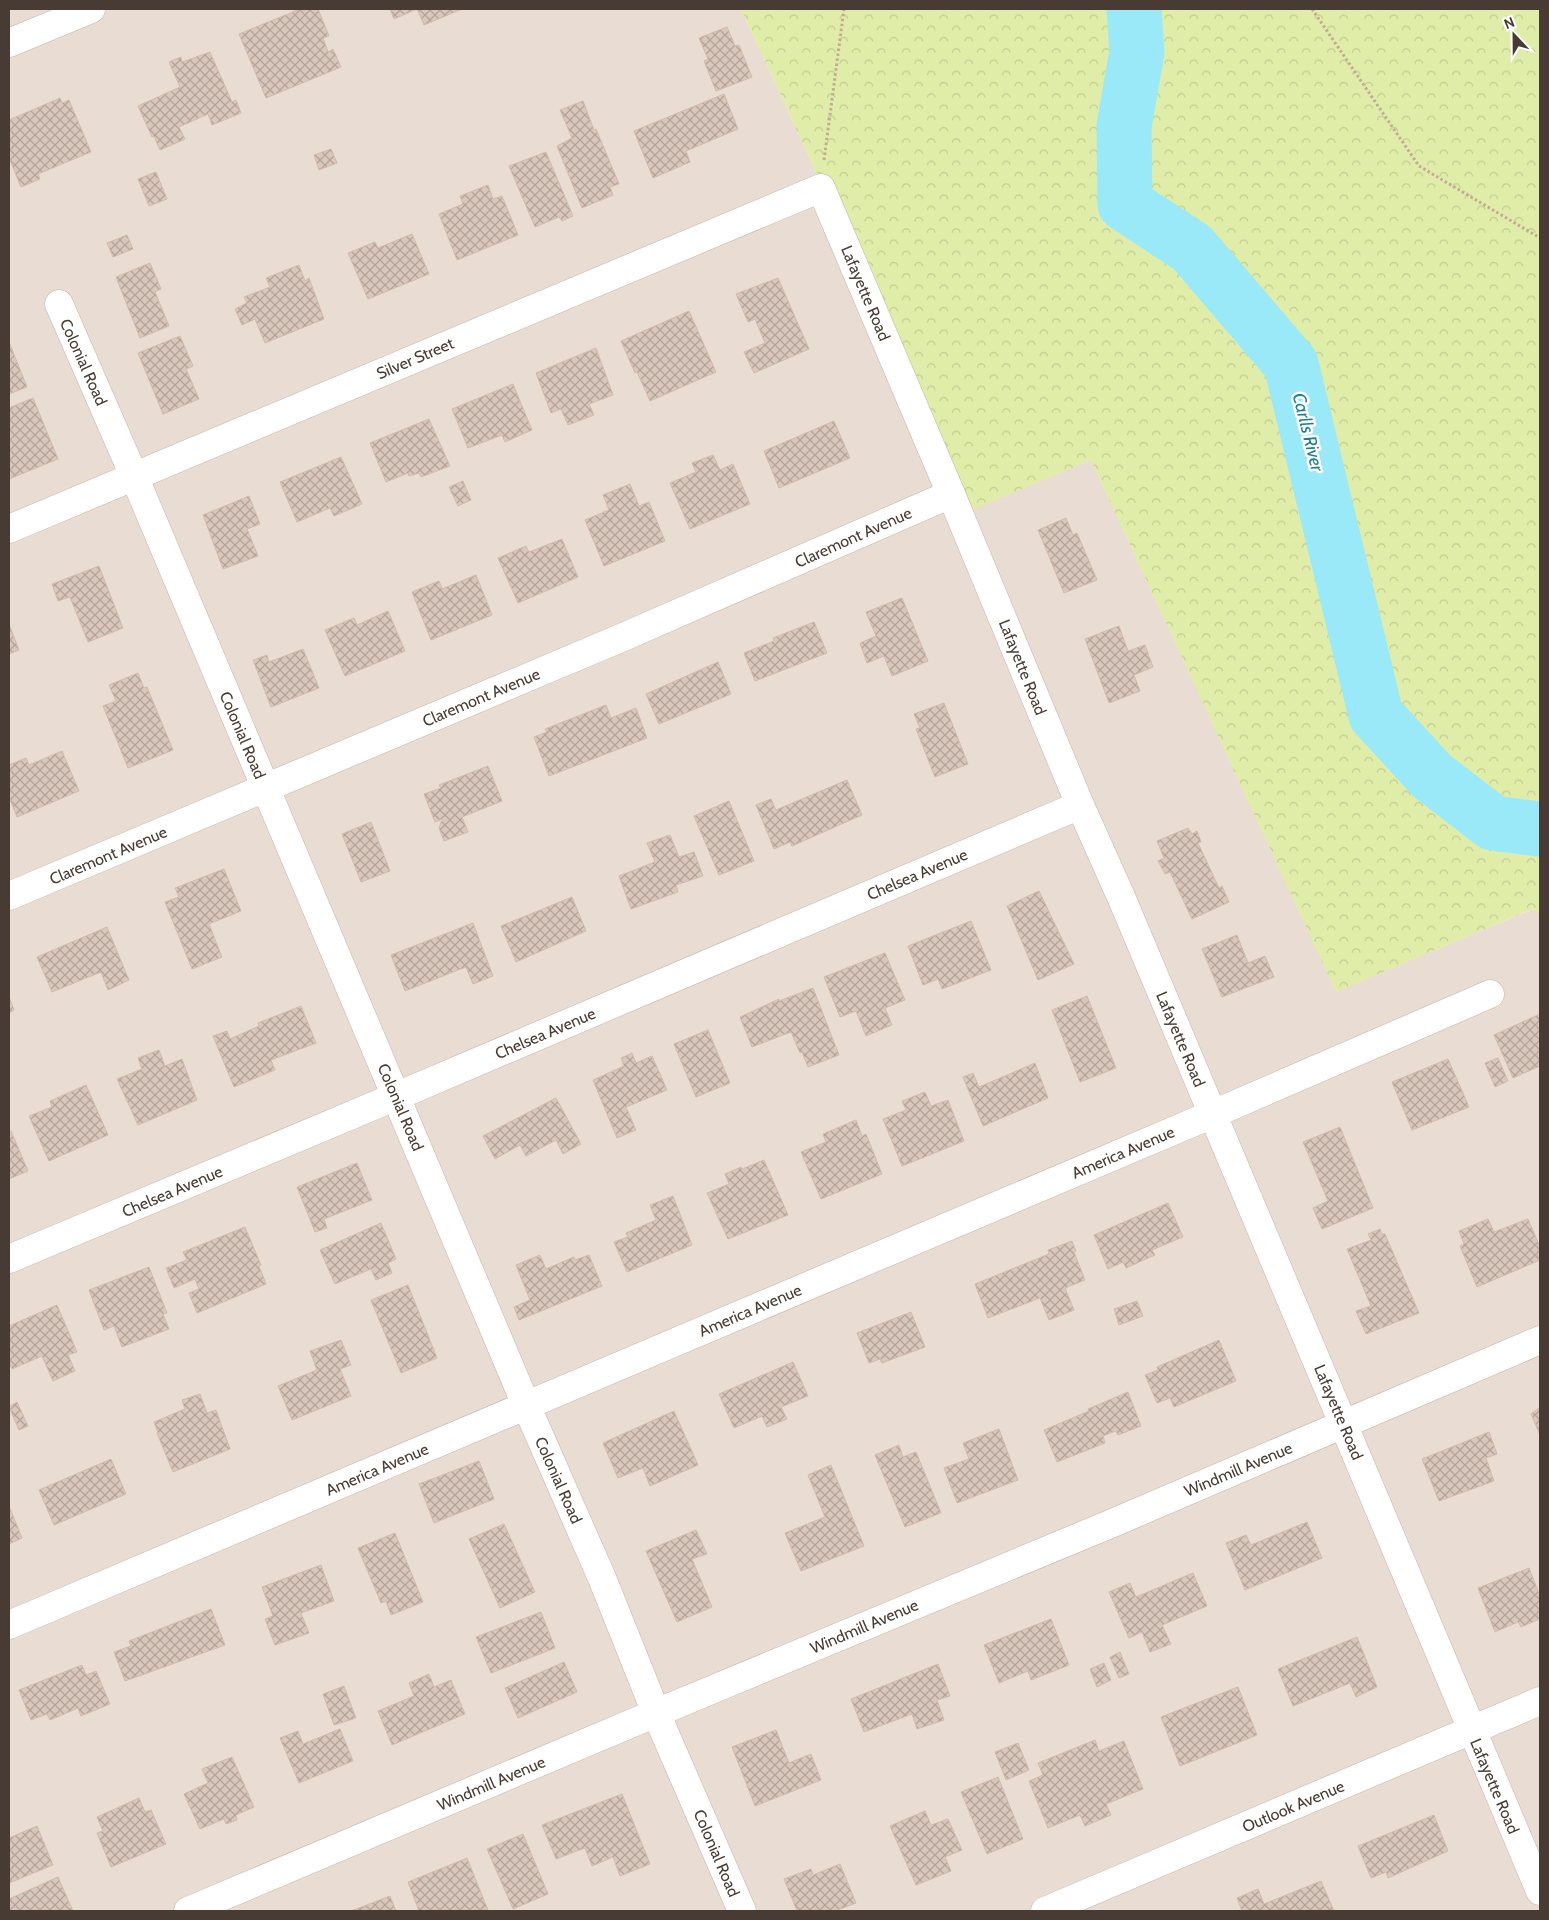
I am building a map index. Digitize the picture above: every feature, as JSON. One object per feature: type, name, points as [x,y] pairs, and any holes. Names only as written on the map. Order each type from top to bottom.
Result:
[{"type":"street","points":[[9,43],[91,9]]},
{"type":"street","name":"Silver Street","points":[[9,529],[821,188]]},
{"type":"street","name":"Lafayette Road","points":[[821,188],[1540,1891]]},
{"type":"street","name":"Colonial Road","points":[[59,304],[134,476],[526,1405],[602,1578],[656,1713],[742,1911]]},
{"type":"street","name":"Claremont Avenue","points":[[9,896],[621,638],[951,494]]},
{"type":"street","name":"Chelsea Avenue","points":[[9,1259],[1080,805]]},
{"type":"street","name":"America Avenue","points":[[9,1625],[1213,1114],[1490,994]]},
{"type":"street","name":"Windmill Avenue","points":[[188,1911],[656,1713],[1106,1526],[1540,1340]]},
{"type":"street","name":"Outlook Avenue","points":[[1045,1911],[1540,1701]]},
{"type":"path","points":[[821,188],[844,9]]},
{"type":"path","points":[[1312,9],[1419,166],[1540,238]]},
{"type":"shaded area","points":[[9,9],[741,9],[971,509],[1091,460],[1336,991],[1533,909],[1540,915],[1540,1911],[9,1911]]},
{"type":"green space","points":[[741,9],[1540,9],[1540,915],[1532,909],[1336,992],[1091,460],[972,510]]},
{"type":"building","points":[[300,9],[318,9],[329,36],[323,38],[328,52],[333,49],[341,67],[266,98],[239,34]]},
{"type":"building","points":[[390,9],[417,9],[394,19]]},
{"type":"building","points":[[417,9],[462,9],[424,25]]},
{"type":"building","points":[[727,27],[735,46],[739,45],[752,77],[716,91],[704,61],[708,59],[699,38]]},
{"type":"building","points":[[210,52],[232,102],[236,100],[241,113],[212,125],[208,114],[179,127],[185,139],[160,150],[138,106],[180,87],[169,62],[181,57],[182,62]]},
{"type":"building","points":[[724,94],[738,129],[686,151],[690,162],[653,178],[634,131]]},
{"type":"building","points":[[60,98],[62,103],[69,100],[91,152],[38,174],[40,179],[21,187],[9,158],[9,120]]},
{"type":"building","points":[[583,101],[619,184],[610,187],[613,195],[582,208],[557,146],[572,138],[560,110]]},
{"type":"building","points":[[331,149],[337,163],[319,170],[314,155]]},
{"type":"building","points":[[546,152],[573,216],[562,221],[559,217],[535,227],[509,166]]},
{"type":"building","points":[[156,172],[167,199],[149,206],[138,179]]},
{"type":"building","points":[[488,185],[493,199],[502,196],[518,235],[457,260],[439,214],[463,204],[460,196]]},
{"type":"building","points":[[412,234],[429,274],[368,299],[348,253],[375,242],[378,248]]},
{"type":"building","points":[[127,235],[133,249],[113,257],[107,243]]},
{"type":"building","points":[[150,263],[161,289],[155,292],[169,326],[140,338],[116,277]]},
{"type":"building","points":[[299,265],[305,281],[309,278],[324,319],[265,343],[255,319],[242,325],[235,309],[247,303],[244,297],[270,287],[266,278]]},
{"type":"building","points":[[778,278],[809,349],[754,373],[744,352],[765,343],[755,319],[748,322],[736,294]]},
{"type":"building","points":[[689,311],[716,372],[650,401],[621,341]]},
{"type":"building","points":[[180,336],[193,366],[186,369],[199,399],[163,414],[138,353]]},
{"type":"building","points":[[9,342],[27,387],[9,394]]},
{"type":"building","points":[[596,348],[613,395],[589,404],[594,415],[568,425],[561,409],[551,413],[536,373]]},
{"type":"building","points":[[513,384],[532,430],[505,442],[502,435],[468,448],[452,409]]},
{"type":"building","points":[[33,398],[58,459],[9,479],[9,408]]},
{"type":"building","points":[[429,419],[450,466],[421,477],[419,473],[409,476],[408,473],[386,482],[370,443]]},
{"type":"building","points":[[834,421],[850,458],[779,488],[764,451]]},
{"type":"building","points":[[713,455],[720,470],[733,464],[750,504],[690,529],[670,483],[696,472],[692,463]]},
{"type":"building","points":[[341,457],[362,504],[334,516],[330,508],[297,522],[280,482]]},
{"type":"building","points":[[463,481],[471,500],[458,506],[449,487]]},
{"type":"building","points":[[630,484],[639,506],[649,502],[665,541],[604,566],[585,520],[609,510],[603,495]]},
{"type":"building","points":[[249,496],[260,524],[247,529],[258,556],[223,569],[203,515]]},
{"type":"building","points":[[1066,518],[1073,535],[1077,533],[1097,580],[1064,593],[1038,530]]},
{"type":"building","points":[[562,539],[578,577],[518,603],[498,558],[526,546],[529,552]]},
{"type":"building","points":[[99,566],[123,628],[88,642],[70,597],[58,601],[52,584]]},
{"type":"building","points":[[476,575],[492,615],[431,640],[412,592],[439,581],[442,589]]},
{"type":"building","points":[[902,598],[928,661],[892,676],[884,656],[867,663],[860,643],[876,636],[866,612]]},
{"type":"building","points":[[388,611],[405,651],[345,676],[325,630],[354,618],[357,625]]},
{"type":"building","points":[[814,622],[827,653],[755,681],[744,653],[774,641],[773,638]]},
{"type":"building","points":[[9,624],[19,650],[9,654]]},
{"type":"building","points":[[1119,626],[1128,651],[1145,645],[1153,667],[1134,675],[1140,691],[1109,703],[1085,639]]},
{"type":"building","points":[[303,649],[319,688],[271,707],[253,660],[267,655],[269,662]]},
{"type":"building","points":[[718,662],[731,694],[659,724],[646,694]]},
{"type":"building","points":[[138,673],[144,688],[147,687],[173,750],[128,768],[103,706],[116,701],[109,685]]},
{"type":"building","points":[[944,703],[968,764],[935,777],[916,729],[920,728],[914,714]]},
{"type":"building","points":[[606,705],[611,718],[636,708],[647,738],[549,776],[534,737],[547,732],[545,729]]},
{"type":"building","points":[[62,751],[79,791],[17,817],[9,797],[9,765],[26,758],[29,765]]},
{"type":"building","points":[[488,766],[502,801],[462,817],[468,832],[444,841],[439,828],[442,819],[435,822],[424,794],[441,788],[439,785]]},
{"type":"building","points":[[847,780],[862,815],[792,846],[790,842],[774,849],[756,805],[771,799],[776,810]]},
{"type":"building","points":[[729,801],[754,861],[719,875],[694,816]]},
{"type":"building","points":[[371,822],[390,871],[361,882],[342,834]]},
{"type":"building","points":[[1188,828],[1192,834],[1197,831],[1201,842],[1198,843],[1219,888],[1222,886],[1229,902],[1192,919],[1170,872],[1165,874],[1158,861],[1164,858],[1157,841]]},
{"type":"building","points":[[670,835],[679,857],[694,852],[703,876],[676,885],[678,892],[631,909],[619,876],[655,862],[647,843]]},
{"type":"building","points":[[224,869],[241,911],[209,924],[222,957],[192,969],[165,902],[179,897],[175,888]]},
{"type":"building","points":[[1039,891],[1074,964],[1038,980],[1007,906]]},
{"type":"building","points":[[572,897],[586,931],[516,962],[501,926]]},
{"type":"building","points":[[971,921],[991,970],[942,989],[938,979],[923,985],[908,946]]},
{"type":"building","points":[[473,923],[493,976],[473,984],[466,967],[405,991],[391,955]]},
{"type":"building","points":[[107,927],[129,980],[108,990],[101,972],[52,992],[37,957]]},
{"type":"building","points":[[1237,935],[1248,963],[1265,956],[1274,977],[1222,997],[1202,949]]},
{"type":"building","points":[[885,953],[905,1000],[885,1008],[892,1025],[866,1036],[856,1011],[840,1017],[824,977]]},
{"type":"building","points":[[813,988],[839,1055],[808,1067],[791,1032],[752,1047],[740,1017],[779,999],[779,1001]]},
{"type":"building","points":[[1087,996],[1116,1068],[1080,1082],[1052,1010]]},
{"type":"building","points":[[9,997],[14,1010],[9,1013]]},
{"type":"building","points":[[301,1006],[316,1043],[271,1060],[275,1070],[234,1087],[213,1036],[227,1031],[230,1039],[259,1026],[258,1023]]},
{"type":"building","points":[[1540,1014],[1540,1066],[1513,1078],[1494,1035]]},
{"type":"building","points":[[708,1030],[730,1083],[696,1097],[674,1044]]},
{"type":"building","points":[[159,1050],[165,1066],[182,1059],[197,1100],[138,1125],[117,1079],[142,1069],[138,1058]]},
{"type":"building","points":[[632,1053],[636,1063],[652,1056],[667,1090],[626,1107],[636,1130],[617,1138],[593,1080],[624,1066],[621,1058]]},
{"type":"building","points":[[1498,1058],[1508,1081],[1495,1087],[1485,1063]]},
{"type":"building","points":[[1448,1059],[1469,1107],[1412,1130],[1392,1082]]},
{"type":"building","points":[[1035,1063],[1048,1098],[983,1126],[963,1077],[973,1073],[979,1087]]},
{"type":"building","points":[[86,1085],[108,1135],[49,1161],[29,1116],[52,1107],[50,1101]]},
{"type":"building","points":[[925,1092],[931,1106],[948,1100],[964,1141],[902,1166],[883,1119],[906,1110],[902,1101]]},
{"type":"building","points":[[556,1098],[581,1144],[563,1154],[556,1140],[526,1156],[520,1145],[495,1159],[483,1136]]},
{"type":"building","points":[[856,1120],[862,1136],[866,1134],[882,1174],[821,1199],[801,1152],[826,1142],[823,1134]]},
{"type":"building","points":[[1340,1127],[1373,1208],[1322,1229],[1313,1208],[1328,1201],[1303,1142]]},
{"type":"building","points":[[11,1131],[28,1171],[9,1179],[9,1132]]},
{"type":"building","points":[[764,1160],[788,1215],[728,1239],[707,1193],[729,1184],[725,1174]]},
{"type":"building","points":[[357,1163],[372,1200],[324,1219],[327,1228],[315,1232],[297,1187]]},
{"type":"building","points":[[673,1196],[692,1245],[627,1272],[614,1242],[628,1237],[626,1233],[656,1220],[650,1205]]},
{"type":"building","points":[[1168,1203],[1183,1237],[1152,1250],[1155,1255],[1126,1268],[1123,1262],[1108,1269],[1094,1235]]},
{"type":"building","points":[[1488,1219],[1494,1232],[1528,1219],[1540,1247],[1540,1260],[1477,1287],[1460,1246],[1464,1244],[1459,1231]]},
{"type":"building","points":[[381,1223],[396,1259],[388,1263],[392,1273],[376,1280],[371,1269],[335,1284],[320,1250]]},
{"type":"building","points":[[245,1227],[261,1265],[259,1266],[266,1284],[197,1313],[189,1293],[199,1289],[195,1279],[174,1288],[166,1268],[187,1260],[183,1252]]},
{"type":"building","points":[[1380,1229],[1382,1234],[1385,1234],[1419,1313],[1366,1334],[1356,1311],[1371,1306],[1347,1249],[1371,1240],[1368,1234]]},
{"type":"building","points":[[1072,1241],[1076,1251],[1074,1252],[1085,1280],[1065,1288],[1074,1310],[1049,1320],[1040,1298],[988,1318],[975,1284],[1049,1254],[1048,1250]]},
{"type":"building","points":[[540,1255],[546,1269],[574,1257],[575,1260],[589,1255],[602,1286],[519,1320],[514,1307],[530,1300],[516,1265]]},
{"type":"building","points":[[149,1267],[167,1313],[163,1314],[169,1329],[122,1347],[114,1326],[104,1330],[89,1290]]},
{"type":"building","points":[[408,1285],[437,1358],[401,1373],[371,1300]]},
{"type":"building","points":[[1137,1301],[1143,1316],[1119,1325],[1114,1309]]},
{"type":"building","points":[[57,1305],[77,1352],[68,1355],[75,1371],[53,1381],[42,1356],[12,1369],[9,1363],[9,1326]]},
{"type":"building","points":[[911,1312],[925,1347],[882,1363],[880,1359],[869,1363],[857,1333]]},
{"type":"building","points":[[341,1340],[351,1365],[340,1369],[351,1396],[292,1420],[278,1386],[317,1370],[310,1351]]},
{"type":"building","points":[[1219,1340],[1236,1381],[1174,1407],[1170,1398],[1157,1403],[1145,1375],[1158,1370],[1157,1367]]},
{"type":"building","points":[[793,1362],[808,1396],[781,1407],[787,1419],[767,1427],[762,1416],[734,1428],[719,1394]]},
{"type":"building","points":[[1128,1392],[1141,1426],[1118,1435],[1116,1431],[1103,1436],[1105,1443],[1057,1462],[1044,1430]]},
{"type":"building","points":[[200,1394],[207,1413],[216,1410],[230,1449],[173,1472],[154,1422],[185,1409],[182,1400]]},
{"type":"building","points":[[17,1402],[28,1426],[19,1430],[9,1407]]},
{"type":"building","points":[[1540,1407],[1540,1435],[1531,1414]]},
{"type":"building","points":[[674,1411],[698,1465],[650,1486],[643,1468],[618,1478],[603,1443]]},
{"type":"building","points":[[999,1429],[1018,1480],[957,1503],[944,1468],[969,1459],[963,1443]]},
{"type":"building","points":[[1489,1432],[1497,1454],[1486,1458],[1494,1481],[1439,1501],[1422,1459]]},
{"type":"building","points":[[899,1445],[903,1457],[916,1452],[941,1513],[905,1527],[875,1455]]},
{"type":"building","points":[[111,1459],[126,1494],[54,1525],[39,1490]]},
{"type":"building","points":[[479,1461],[494,1499],[434,1523],[419,1484]]},
{"type":"building","points":[[831,1465],[864,1546],[801,1571],[785,1533],[825,1517],[808,1475]]},
{"type":"building","points":[[9,1506],[22,1538],[9,1544]]},
{"type":"building","points":[[1307,1522],[1322,1558],[1245,1590],[1226,1543],[1246,1535],[1251,1545]]},
{"type":"building","points":[[504,1524],[535,1592],[500,1608],[469,1539]]},
{"type":"building","points":[[696,1530],[707,1554],[692,1559],[712,1607],[677,1622],[646,1551]]},
{"type":"building","points":[[395,1533],[423,1602],[391,1615],[386,1601],[381,1603],[358,1548]]},
{"type":"building","points":[[321,1565],[334,1601],[301,1613],[309,1633],[275,1645],[265,1619],[273,1616],[262,1587]]},
{"type":"building","points":[[1529,1568],[1540,1596],[1540,1619],[1521,1627],[1518,1622],[1495,1632],[1478,1588]]},
{"type":"building","points":[[1193,1573],[1207,1606],[1162,1625],[1171,1644],[1150,1652],[1142,1632],[1129,1638],[1109,1592],[1130,1583],[1136,1597]]},
{"type":"building","points":[[211,1609],[225,1645],[125,1681],[114,1652],[131,1646],[129,1641]]},
{"type":"building","points":[[541,1612],[555,1648],[491,1673],[476,1637]]},
{"type":"building","points":[[1051,1619],[1069,1665],[1031,1680],[1028,1671],[999,1683],[984,1645]]},
{"type":"building","points":[[1357,1637],[1377,1687],[1356,1697],[1350,1683],[1293,1706],[1278,1669]]},
{"type":"building","points":[[1120,1652],[1129,1674],[1119,1678],[1110,1657]]},
{"type":"building","points":[[564,1662],[577,1692],[518,1718],[505,1688]]},
{"type":"building","points":[[1104,1663],[1111,1680],[1097,1687],[1090,1669]]},
{"type":"building","points":[[938,1664],[950,1696],[937,1700],[944,1720],[917,1729],[912,1714],[864,1732],[851,1699]]},
{"type":"building","points":[[82,1665],[86,1675],[96,1671],[110,1704],[81,1716],[78,1708],[50,1720],[47,1714],[31,1720],[19,1690]]},
{"type":"building","points":[[429,1674],[434,1687],[451,1680],[465,1714],[392,1745],[378,1711],[414,1696],[409,1683]]},
{"type":"building","points":[[344,1686],[356,1718],[334,1725],[323,1694]]},
{"type":"building","points":[[1238,1687],[1257,1735],[1180,1766],[1161,1717]]},
{"type":"building","points":[[340,1729],[353,1761],[299,1783],[280,1738],[298,1731],[303,1744]]},
{"type":"building","points":[[776,1730],[789,1763],[811,1754],[821,1780],[755,1806],[732,1747]]},
{"type":"building","points":[[1095,1740],[1099,1751],[1124,1741],[1143,1789],[1106,1804],[1111,1815],[1085,1826],[1080,1815],[1048,1828],[1029,1781],[1043,1775],[1038,1763]]},
{"type":"building","points":[[1018,1743],[1029,1770],[1006,1780],[995,1752]]},
{"type":"building","points":[[232,1757],[254,1807],[236,1815],[237,1820],[226,1824],[224,1819],[200,1829],[184,1794],[208,1783],[202,1769]]},
{"type":"building","points":[[998,1777],[1023,1839],[987,1854],[961,1792]]},
{"type":"building","points":[[622,1794],[650,1864],[620,1876],[613,1857],[592,1866],[585,1848],[556,1859],[542,1825]]},
{"type":"building","points":[[139,1798],[145,1812],[151,1810],[166,1844],[111,1867],[97,1833],[103,1831],[97,1817]]},
{"type":"building","points":[[925,1811],[931,1825],[948,1819],[962,1850],[945,1857],[951,1871],[916,1885],[890,1826]]},
{"type":"building","points":[[1434,1815],[1448,1851],[1388,1878],[1386,1872],[1371,1878],[1358,1846]]},
{"type":"building","points":[[37,1826],[53,1865],[9,1883],[9,1838]]},
{"type":"building","points":[[523,1834],[548,1894],[513,1909],[487,1849]]},
{"type":"building","points":[[467,1858],[488,1910],[419,1911],[408,1882]]},
{"type":"building","points":[[840,1864],[856,1903],[835,1911],[797,1911],[784,1879],[811,1869],[813,1875]]},
{"type":"building","points":[[58,1877],[73,1911],[9,1911],[9,1899]]},
{"type":"building","points":[[1321,1881],[1334,1911],[1242,1911],[1237,1898],[1258,1889],[1264,1904]]},
{"type":"building","points":[[390,1896],[396,1911],[351,1911]]},
{"type":"waterway","name":"Carlls River","points":[[1134,9],[1137,52],[1124,126],[1125,204],[1192,248],[1291,364],[1376,715],[1432,776],[1493,823],[1540,829]]}]
